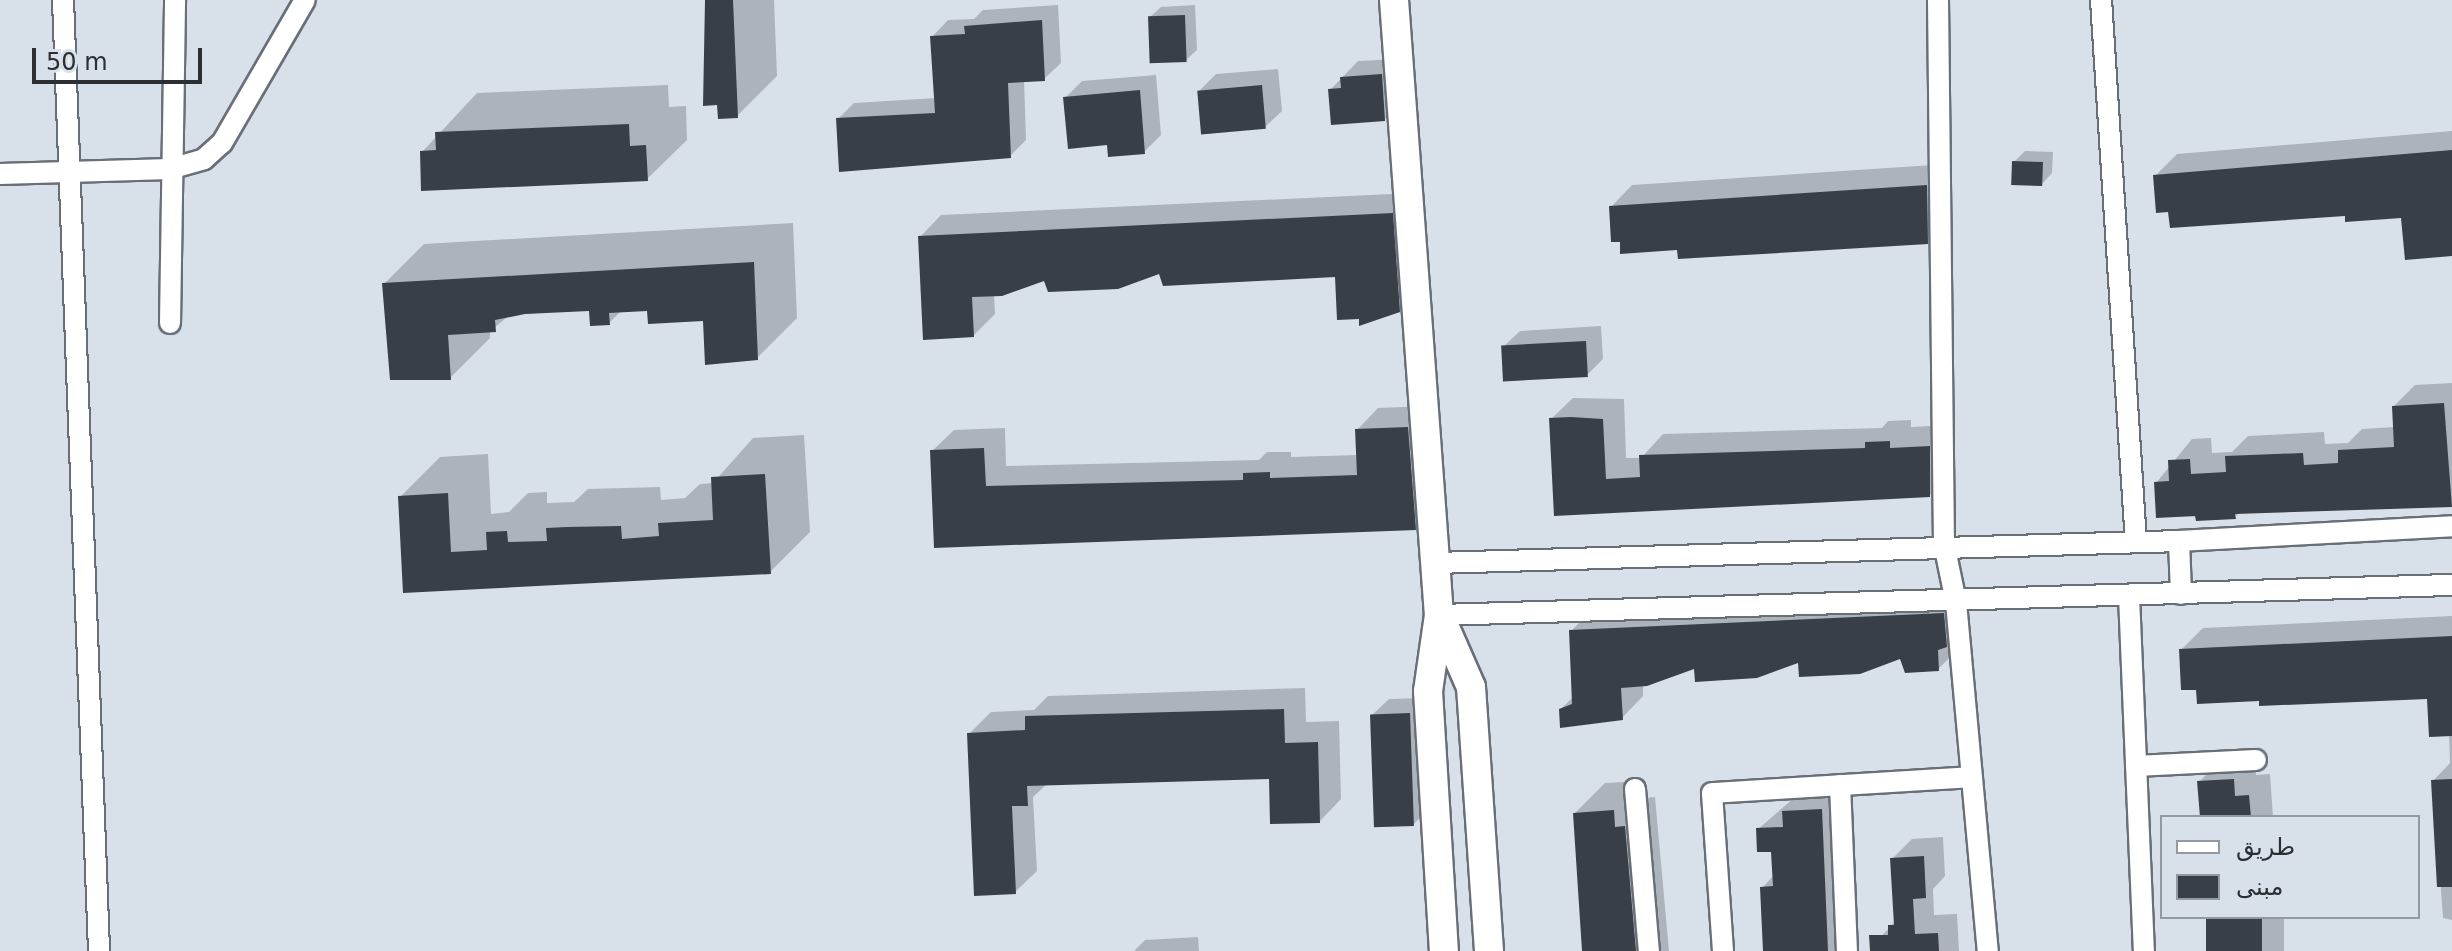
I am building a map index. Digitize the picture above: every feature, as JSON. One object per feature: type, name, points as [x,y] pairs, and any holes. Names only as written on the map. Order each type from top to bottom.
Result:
[{"type":"main road","points":[[1394,0],[1439,615],[1428,691],[1444,951]]},
{"type":"main road","points":[[1439,615],[1471,687],[1489,951]]},
{"type":"street","points":[[63,0],[99,951]]},
{"type":"street","points":[[170,323],[175,0]]},
{"type":"street","points":[[0,174],[170,169],[204,159],[222,143],[305,0]]},
{"type":"street","points":[[1938,0],[1944,544],[1956,602],[1988,951]]},
{"type":"street","points":[[2101,0],[2136,542]]},
{"type":"street","points":[[1435,563],[1944,544],[2179,541],[2452,526]]},
{"type":"street","points":[[2179,541],[2181,594]]},
{"type":"street","points":[[1439,615],[2452,585]]},
{"type":"street","points":[[2129,596],[2144,951]]},
{"type":"street","points":[[2136,766],[2256,760]]},
{"type":"street","points":[[1723,951],[1712,793],[1972,777]]},
{"type":"street","points":[[1840,785],[1847,951]]},
{"type":"street","points":[[1635,789],[1649,951]]},
{"type":"building","points":[[705,0],[733,0],[738,118],[718,119],[717,105],[703,106]]},
{"type":"building","points":[[1185,15],[1187,62],[1150,63],[1148,16]]},
{"type":"building","points":[[1042,20],[1045,81],[1008,83],[1011,158],[839,172],[836,118],[935,113],[930,36],[965,34],[964,26]]},
{"type":"building","points":[[1382,74],[1385,121],[1331,125],[1328,89],[1341,88],[1340,77]]},
{"type":"building","points":[[1262,85],[1266,129],[1201,134],[1197,91]]},
{"type":"building","points":[[1140,90],[1145,154],[1108,157],[1107,145],[1068,149],[1063,97]]},
{"type":"building","points":[[629,124],[630,146],[646,145],[648,181],[421,191],[420,151],[436,150],[435,132]]},
{"type":"building","points":[[2452,150],[2452,256],[2405,260],[2401,218],[2345,222],[2345,216],[2170,228],[2168,212],[2156,213],[2153,175]]},
{"type":"building","points":[[2012,161],[2043,162],[2042,186],[2011,185]]},
{"type":"building","points":[[1927,185],[1928,244],[1678,259],[1677,250],[1620,254],[1620,242],[1611,242],[1609,206]]},
{"type":"building","points":[[1393,213],[1400,312],[1359,326],[1359,319],[1337,320],[1335,277],[1163,286],[1159,274],[1118,289],[1048,292],[1044,281],[1002,296],[972,297],[974,337],[923,340],[918,236]]},
{"type":"building","points":[[754,262],[758,360],[705,365],[703,321],[648,324],[647,311],[609,313],[610,325],[590,326],[589,311],[525,314],[495,320],[496,332],[448,335],[451,380],[390,380],[382,283]]},
{"type":"building","points":[[1586,341],[1588,377],[1503,381],[1501,345]]},
{"type":"building","points":[[2444,403],[2452,507],[2235,514],[2236,519],[2196,521],[2195,516],[2156,518],[2154,482],[2169,481],[2168,460],[2190,459],[2191,474],[2226,472],[2225,456],[2303,453],[2304,465],[2338,463],[2338,450],[2394,447],[2392,406]]},
{"type":"building","points":[[1549,418],[1603,419],[1606,479],[1640,477],[1639,455],[1865,448],[1865,442],[1890,441],[1890,448],[1930,446],[1930,497],[1554,516]]},
{"type":"building","points":[[1408,427],[1416,530],[934,548],[930,450],[984,448],[986,486],[1243,480],[1243,473],[1270,472],[1270,478],[1357,475],[1355,429]]},
{"type":"building","points":[[765,474],[771,574],[403,593],[398,496],[448,493],[451,552],[487,550],[486,532],[507,531],[508,542],[547,541],[546,528],[567,527],[621,526],[622,539],[659,536],[658,523],[713,520],[711,477]]},
{"type":"building","points":[[1944,613],[1947,647],[1938,650],[1939,671],[1905,673],[1900,659],[1860,674],[1799,677],[1798,663],[1757,678],[1695,682],[1694,669],[1647,686],[1621,688],[1623,720],[1560,728],[1559,709],[1572,704],[1569,630]]},
{"type":"building","points":[[2452,636],[2452,736],[2429,737],[2427,699],[2259,706],[2259,701],[2197,704],[2196,690],[2181,690],[2179,649]]},
{"type":"building","points":[[1284,709],[1285,743],[1318,742],[1320,823],[1270,824],[1269,779],[1027,786],[1028,806],[1012,806],[1016,894],[974,896],[967,733],[1025,730],[1025,716]]},
{"type":"building","points":[[1410,713],[1414,826],[1374,827],[1370,714]]},
{"type":"building","points":[[2234,779],[2235,796],[2249,795],[2251,815],[2200,815],[2197,781]]},
{"type":"building","points":[[2452,779],[2452,887],[2437,887],[2431,780]]},
{"type":"building","points":[[1822,809],[1828,951],[1763,951],[1760,887],[1773,886],[1771,852],[1757,852],[1756,828],[1783,827],[1782,811]]},
{"type":"building","points":[[1614,810],[1615,827],[1625,826],[1636,951],[1582,951],[1573,813]]},
{"type":"building","points":[[1924,856],[1926,898],[1913,899],[1915,934],[1938,933],[1939,951],[1870,951],[1869,935],[1888,935],[1888,925],[1894,925],[1890,858]]},
{"type":"building","points":[[2206,919],[2262,919],[2262,951],[2206,951]]}]
